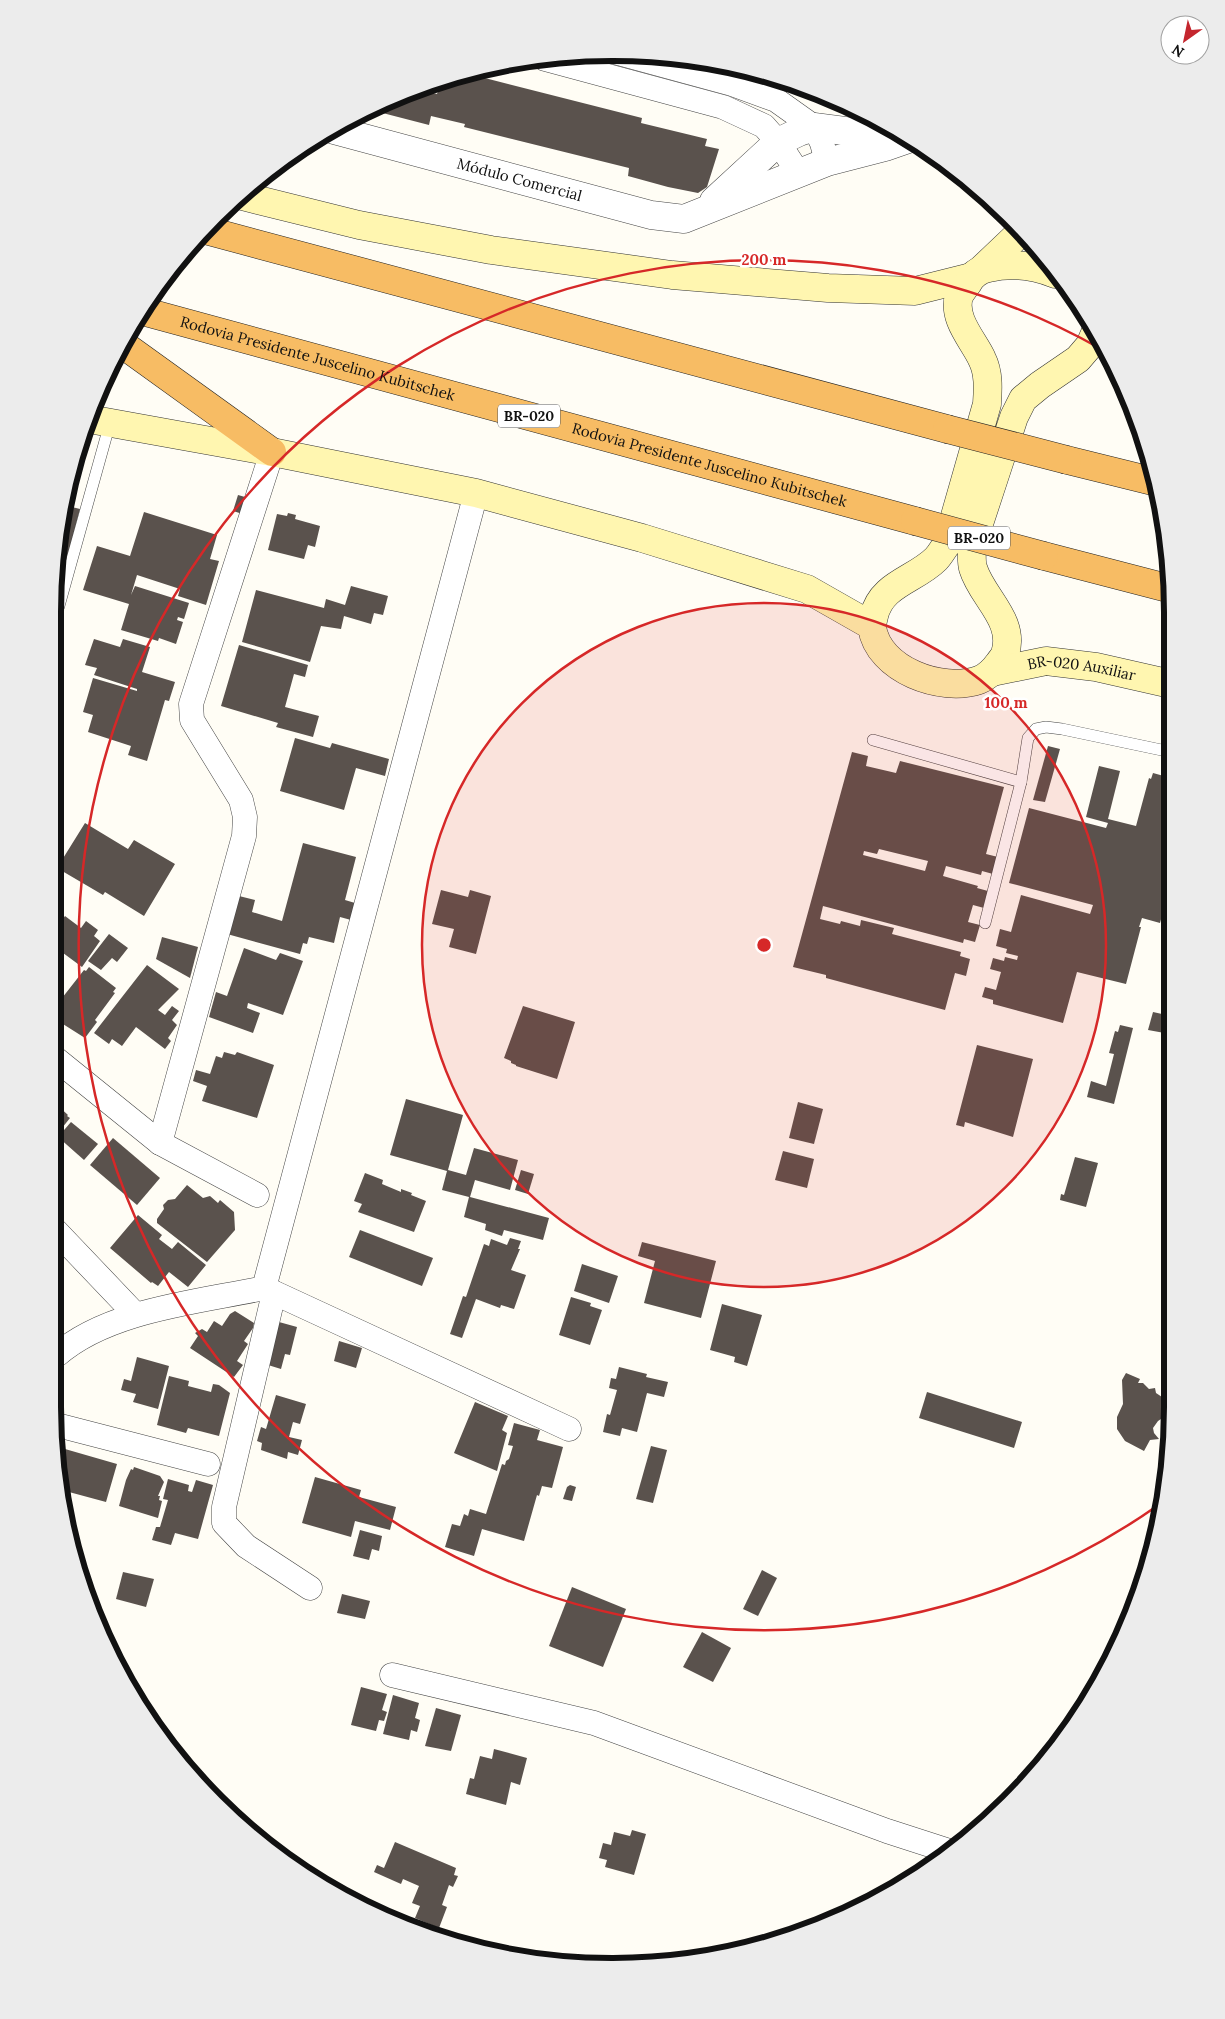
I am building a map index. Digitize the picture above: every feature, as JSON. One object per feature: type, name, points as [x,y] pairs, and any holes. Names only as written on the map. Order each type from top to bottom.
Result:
[{"type":"highway","points":[[214,232],[947,429],[1147,480]]},
{"type":"highway","name":"Rodovia Presidente Juscelino Kubitschek","points":[[150,313],[1163,587]]},
{"type":"highway","points":[[129,349],[272,452]]},
{"type":"main road","points":[[249,198],[359,225],[491,250],[672,275],[828,288],[915,291],[998,266],[1021,265],[1043,269]]},
{"type":"main road","points":[[99,421],[272,452],[476,493],[642,538],[807,589],[872,626],[876,609],[883,595],[937,559],[947,544],[987,404],[988,381],[982,360],[970,340],[959,313],[959,296],[977,273],[1016,237]]},
{"type":"main road","points":[[992,672],[1005,655],[1008,637],[1002,617],[985,593],[973,568],[972,545],[1014,417],[1023,399],[1078,359],[1092,341]]},
{"type":"main road","name":"BR-020 Auxiliar","points":[[872,626],[879,647],[894,663],[907,672],[929,679],[958,684],[980,680],[992,672],[1046,661],[1096,667],[1164,682]]},
{"type":"street","name":"Módulo Comercial","points":[[653,62],[732,84],[776,100],[814,127]]},
{"type":"street","points":[[562,64],[723,107],[764,126],[778,142],[799,174]]},
{"type":"street","points":[[723,107],[732,84]]},
{"type":"street","name":"Módulo Comercial","points":[[706,209],[778,142],[799,132],[814,127],[860,133],[879,130]]},
{"type":"street","points":[[814,127],[822,143],[827,162]]},
{"type":"street","name":"Módulo Comercial","points":[[342,132],[651,215],[684,219],[827,162],[899,142]]},
{"type":"street","points":[[160,1144],[244,836],[245,817],[241,800],[192,720],[191,704],[272,452]]},
{"type":"street","points":[[310,1588],[246,1546],[224,1523],[224,1507],[269,1290],[476,493]]},
{"type":"street","points":[[61,1063],[160,1144],[257,1195]]},
{"type":"street","points":[[61,1236],[136,1314]]},
{"type":"street","points":[[61,1352],[72,1342],[136,1314],[269,1290],[569,1429]]},
{"type":"street","points":[[62,1426],[208,1464]]},
{"type":"street","points":[[392,1674],[594,1723],[942,1849]]},
{"type":"lane","points":[[61,600],[99,421]]},
{"type":"lane","points":[[985,923],[1021,782],[1028,738],[1036,729],[1046,727],[1164,751]]},
{"type":"lane","points":[[873,740],[1021,782]]},
{"type":"building","points":[[482,77],[642,118],[641,123],[707,139],[705,146],[719,149],[707,187],[698,193],[628,176],[629,168],[464,127],[465,124],[431,116],[429,125],[381,113],[431,92],[437,94],[438,90]]},
{"type":"building","points":[[238,495],[252,499],[246,515],[233,511]]},
{"type":"building","points":[[72,507],[80,509],[62,578]]},
{"type":"building","points":[[144,512],[217,535],[210,559],[219,561],[206,605],[178,596],[180,589],[137,575],[131,595],[135,586],[189,603],[184,619],[178,617],[177,620],[183,622],[176,644],[159,638],[158,641],[121,630],[129,604],[83,590],[97,546],[130,556]]},
{"type":"building","points":[[288,513],[296,515],[295,519],[320,526],[315,547],[308,545],[304,559],[268,550],[277,514],[287,516]]},
{"type":"building","points":[[351,586],[388,596],[383,615],[374,613],[371,624],[344,616],[341,629],[321,626],[310,662],[242,642],[256,590],[324,608],[326,599],[345,605]]},
{"type":"building","points":[[94,639],[120,647],[123,639],[150,647],[142,672],[175,682],[169,701],[165,700],[147,761],[128,755],[131,746],[88,732],[93,715],[83,712],[93,678],[137,691],[137,689],[94,675],[97,668],[85,665]]},
{"type":"building","points":[[239,645],[308,665],[305,677],[294,674],[285,707],[319,716],[313,737],[276,727],[278,723],[221,706]]},
{"type":"building","points":[[295,738],[330,748],[332,743],[389,759],[385,776],[356,768],[344,810],[280,791]]},
{"type":"building","points":[[1048,746],[1060,749],[1045,802],[1033,800]]},
{"type":"building","points":[[852,752],[868,756],[866,766],[896,773],[900,761],[1004,787],[986,854],[998,857],[993,874],[982,871],[981,875],[946,866],[943,876],[978,886],[977,888],[988,891],[984,908],[973,905],[968,922],[980,925],[975,942],[964,939],[963,943],[823,906],[820,919],[840,924],[841,921],[860,926],[861,920],[894,928],[892,934],[961,952],[960,956],[970,959],[966,976],[955,973],[945,1010],[826,978],[826,975],[793,967]],"holes":[[[879,849],[928,861],[925,871],[863,855],[864,851],[877,854]]]},
{"type":"building","points":[[1099,766],[1120,771],[1108,819],[1136,826],[1149,778],[1151,779],[1153,773],[1164,776],[1164,909],[1160,923],[1142,918],[1126,984],[1077,972],[1063,1023],[993,1004],[993,1000],[982,997],[985,987],[996,990],[1001,972],[990,969],[993,958],[1004,961],[1005,957],[1017,960],[1018,956],[1006,953],[1007,949],[996,946],[1000,929],[1011,932],[1021,895],[1090,914],[1093,905],[1009,883],[1029,808],[1106,828],[1108,823],[1086,817]]},
{"type":"building","points":[[85,823],[128,849],[134,840],[175,864],[144,916],[105,892],[103,895],[61,870],[61,862]]},
{"type":"building","points":[[303,843],[356,857],[345,900],[355,903],[351,920],[340,917],[334,943],[309,937],[307,944],[303,943],[300,954],[227,934],[239,896],[255,900],[252,912],[282,921]]},
{"type":"building","points":[[441,890],[468,897],[470,890],[491,896],[476,954],[449,947],[454,929],[432,924]]},
{"type":"building","points":[[65,916],[81,928],[86,921],[98,930],[94,936],[100,941],[82,967],[61,951],[61,921]]},
{"type":"building","points":[[109,934],[128,948],[117,962],[112,958],[101,970],[88,961]]},
{"type":"building","points":[[162,937],[198,947],[190,978],[156,959]]},
{"type":"building","points":[[244,948],[276,960],[280,953],[303,961],[283,1015],[248,1003],[247,1008],[260,1013],[253,1033],[209,1017],[216,992],[227,996]]},
{"type":"building","points":[[147,965],[179,989],[158,1010],[165,1015],[172,1006],[179,1011],[172,1020],[177,1025],[168,1038],[171,1041],[165,1049],[136,1027],[122,1046],[112,1039],[109,1044],[94,1033]]},
{"type":"building","points":[[89,967],[116,988],[113,992],[115,993],[95,1020],[97,1022],[85,1038],[61,1023],[61,999],[84,970],[86,971]]},
{"type":"building","points":[[523,1006],[575,1022],[557,1079],[516,1066],[504,1058]]},
{"type":"building","points":[[1153,1012],[1164,1014],[1164,1033],[1148,1030]]},
{"type":"building","points":[[1120,1025],[1133,1028],[1114,1104],[1087,1097],[1091,1081],[1106,1086],[1114,1054],[1109,1053],[1115,1031],[1118,1032]]},
{"type":"building","points":[[977,1045],[1033,1059],[1013,1137],[965,1122],[964,1127],[956,1125]]},
{"type":"building","points":[[224,1052],[235,1055],[237,1052],[274,1065],[257,1118],[202,1101],[207,1086],[193,1081],[196,1070],[210,1074],[216,1056],[222,1058]]},
{"type":"building","points":[[406,1099],[463,1115],[448,1170],[466,1175],[474,1148],[518,1160],[510,1190],[475,1180],[470,1197],[549,1218],[543,1240],[504,1230],[502,1236],[485,1230],[486,1224],[464,1217],[469,1197],[442,1190],[447,1171],[390,1155]]},
{"type":"building","points":[[798,1102],[823,1109],[814,1144],[789,1138]]},
{"type":"building","points":[[61,1109],[70,1118],[61,1127]]},
{"type":"building","points":[[71,1122],[98,1144],[84,1160],[61,1140],[61,1134]]},
{"type":"building","points":[[113,1138],[160,1178],[137,1205],[90,1165]]},
{"type":"building","points":[[783,1151],[814,1159],[807,1188],[775,1180]]},
{"type":"building","points":[[1075,1157],[1098,1163],[1086,1207],[1060,1200],[1061,1194],[1064,1195]]},
{"type":"building","points":[[521,1170],[534,1174],[528,1194],[515,1190]]},
{"type":"building","points":[[365,1173],[383,1180],[382,1184],[401,1192],[401,1189],[412,1193],[411,1195],[426,1201],[414,1232],[358,1212],[362,1204],[354,1201]]},
{"type":"building","points":[[187,1185],[203,1198],[210,1196],[218,1203],[220,1200],[234,1212],[235,1230],[207,1262],[157,1223],[157,1219],[164,1209],[163,1205],[168,1200],[175,1199]]},
{"type":"building","points":[[138,1215],[162,1235],[159,1239],[172,1249],[178,1242],[206,1265],[188,1287],[169,1272],[158,1286],[151,1283],[110,1248]]},
{"type":"building","points":[[360,1230],[433,1258],[422,1286],[349,1257]]},
{"type":"building","points":[[510,1238],[521,1241],[518,1249],[520,1249],[511,1270],[526,1275],[514,1309],[501,1305],[500,1308],[476,1299],[462,1338],[450,1334],[463,1296],[466,1297],[484,1244],[489,1246],[491,1239],[507,1245]]},
{"type":"building","points":[[642,1242],[716,1261],[701,1318],[644,1303],[655,1261],[638,1256]]},
{"type":"building","points":[[582,1264],[618,1276],[609,1303],[574,1291]]},
{"type":"building","points":[[571,1297],[591,1303],[590,1306],[602,1310],[590,1345],[559,1335]]},
{"type":"building","points":[[722,1304],[762,1315],[747,1366],[734,1362],[735,1357],[710,1350]]},
{"type":"building","points":[[235,1311],[254,1323],[253,1328],[244,1341],[248,1344],[237,1361],[243,1365],[234,1377],[190,1348],[198,1336],[195,1333],[202,1329],[207,1332],[214,1321],[222,1326],[230,1314]]},
{"type":"building","points":[[279,1322],[297,1327],[290,1355],[285,1354],[281,1369],[268,1365]]},
{"type":"building","points":[[339,1341],[362,1348],[356,1368],[334,1361]]},
{"type":"building","points":[[137,1357],[169,1366],[158,1409],[133,1402],[136,1394],[121,1390],[124,1379],[131,1381]]},
{"type":"building","points":[[619,1367],[647,1374],[646,1377],[668,1382],[664,1397],[647,1393],[637,1432],[622,1428],[620,1436],[603,1432],[607,1414],[610,1415],[617,1390],[609,1388],[611,1378],[616,1379]]},
{"type":"building","points":[[1126,1373],[1140,1379],[1138,1383],[1143,1383],[1149,1389],[1155,1388],[1156,1393],[1162,1397],[1164,1417],[1153,1428],[1154,1433],[1159,1439],[1150,1440],[1144,1451],[1125,1441],[1117,1429],[1117,1417],[1123,1404],[1122,1380]]},
{"type":"building","points":[[169,1376],[189,1381],[188,1386],[211,1392],[213,1384],[219,1385],[230,1393],[219,1436],[188,1428],[186,1433],[157,1425]]},
{"type":"building","points":[[927,1392],[1022,1422],[1014,1448],[919,1418]]},
{"type":"building","points":[[276,1395],[306,1404],[300,1424],[293,1422],[289,1437],[302,1440],[298,1455],[288,1452],[287,1459],[261,1450],[262,1443],[257,1441],[261,1427],[266,1429]]},
{"type":"building","points":[[475,1402],[508,1416],[502,1430],[507,1433],[497,1471],[454,1453]]},
{"type":"building","points":[[514,1423],[540,1430],[537,1440],[563,1447],[552,1488],[542,1486],[539,1496],[537,1495],[524,1541],[482,1529],[474,1556],[445,1547],[452,1524],[460,1526],[464,1514],[468,1516],[470,1509],[486,1514],[502,1464],[505,1465],[509,1459],[513,1446],[508,1445]]},
{"type":"building","points":[[651,1446],[667,1450],[653,1503],[636,1499]]},
{"type":"building","points":[[65,1449],[117,1464],[106,1502],[69,1492],[69,1493],[63,1455]]},
{"type":"building","points":[[134,1467],[160,1476],[164,1482],[158,1496],[160,1496],[159,1500],[162,1501],[158,1518],[119,1506],[126,1480],[131,1469],[133,1470]]},
{"type":"building","points":[[315,1477],[361,1490],[359,1497],[396,1507],[390,1530],[355,1521],[351,1537],[302,1523]]},
{"type":"building","points":[[168,1479],[189,1485],[188,1491],[192,1492],[196,1480],[213,1485],[198,1539],[175,1533],[171,1545],[152,1540],[156,1527],[160,1527],[168,1500],[163,1499]]},
{"type":"building","points":[[570,1485],[576,1487],[572,1501],[563,1499],[567,1487]]},
{"type":"building","points":[[360,1530],[382,1536],[379,1551],[372,1549],[369,1560],[353,1556]]},
{"type":"building","points":[[762,1570],[777,1578],[758,1616],[743,1609]]},
{"type":"building","points":[[123,1572],[154,1579],[146,1607],[116,1599]]},
{"type":"building","points":[[572,1587],[626,1609],[603,1667],[549,1646]]},
{"type":"building","points":[[342,1594],[370,1601],[365,1619],[337,1613]]},
{"type":"building","points":[[702,1632],[731,1648],[713,1682],[683,1667]]},
{"type":"building","points":[[361,1687],[387,1694],[382,1710],[387,1712],[384,1721],[379,1720],[376,1731],[351,1725]]},
{"type":"building","points":[[393,1695],[419,1703],[415,1718],[420,1720],[417,1732],[411,1730],[409,1740],[383,1734]]},
{"type":"building","points":[[436,1708],[461,1715],[451,1751],[425,1746]]},
{"type":"building","points":[[494,1749],[527,1758],[520,1785],[511,1782],[506,1805],[466,1794],[470,1778],[474,1779],[480,1756],[492,1759]]},
{"type":"building","points":[[632,1830],[646,1834],[634,1875],[605,1867],[607,1860],[599,1858],[603,1843],[611,1845],[614,1832],[630,1836]]},
{"type":"building","points":[[395,1842],[456,1868],[454,1875],[458,1876],[453,1887],[449,1885],[442,1905],[447,1907],[439,1928],[415,1918],[420,1906],[412,1903],[419,1886],[403,1879],[401,1884],[374,1872],[377,1865],[384,1868]]}]
